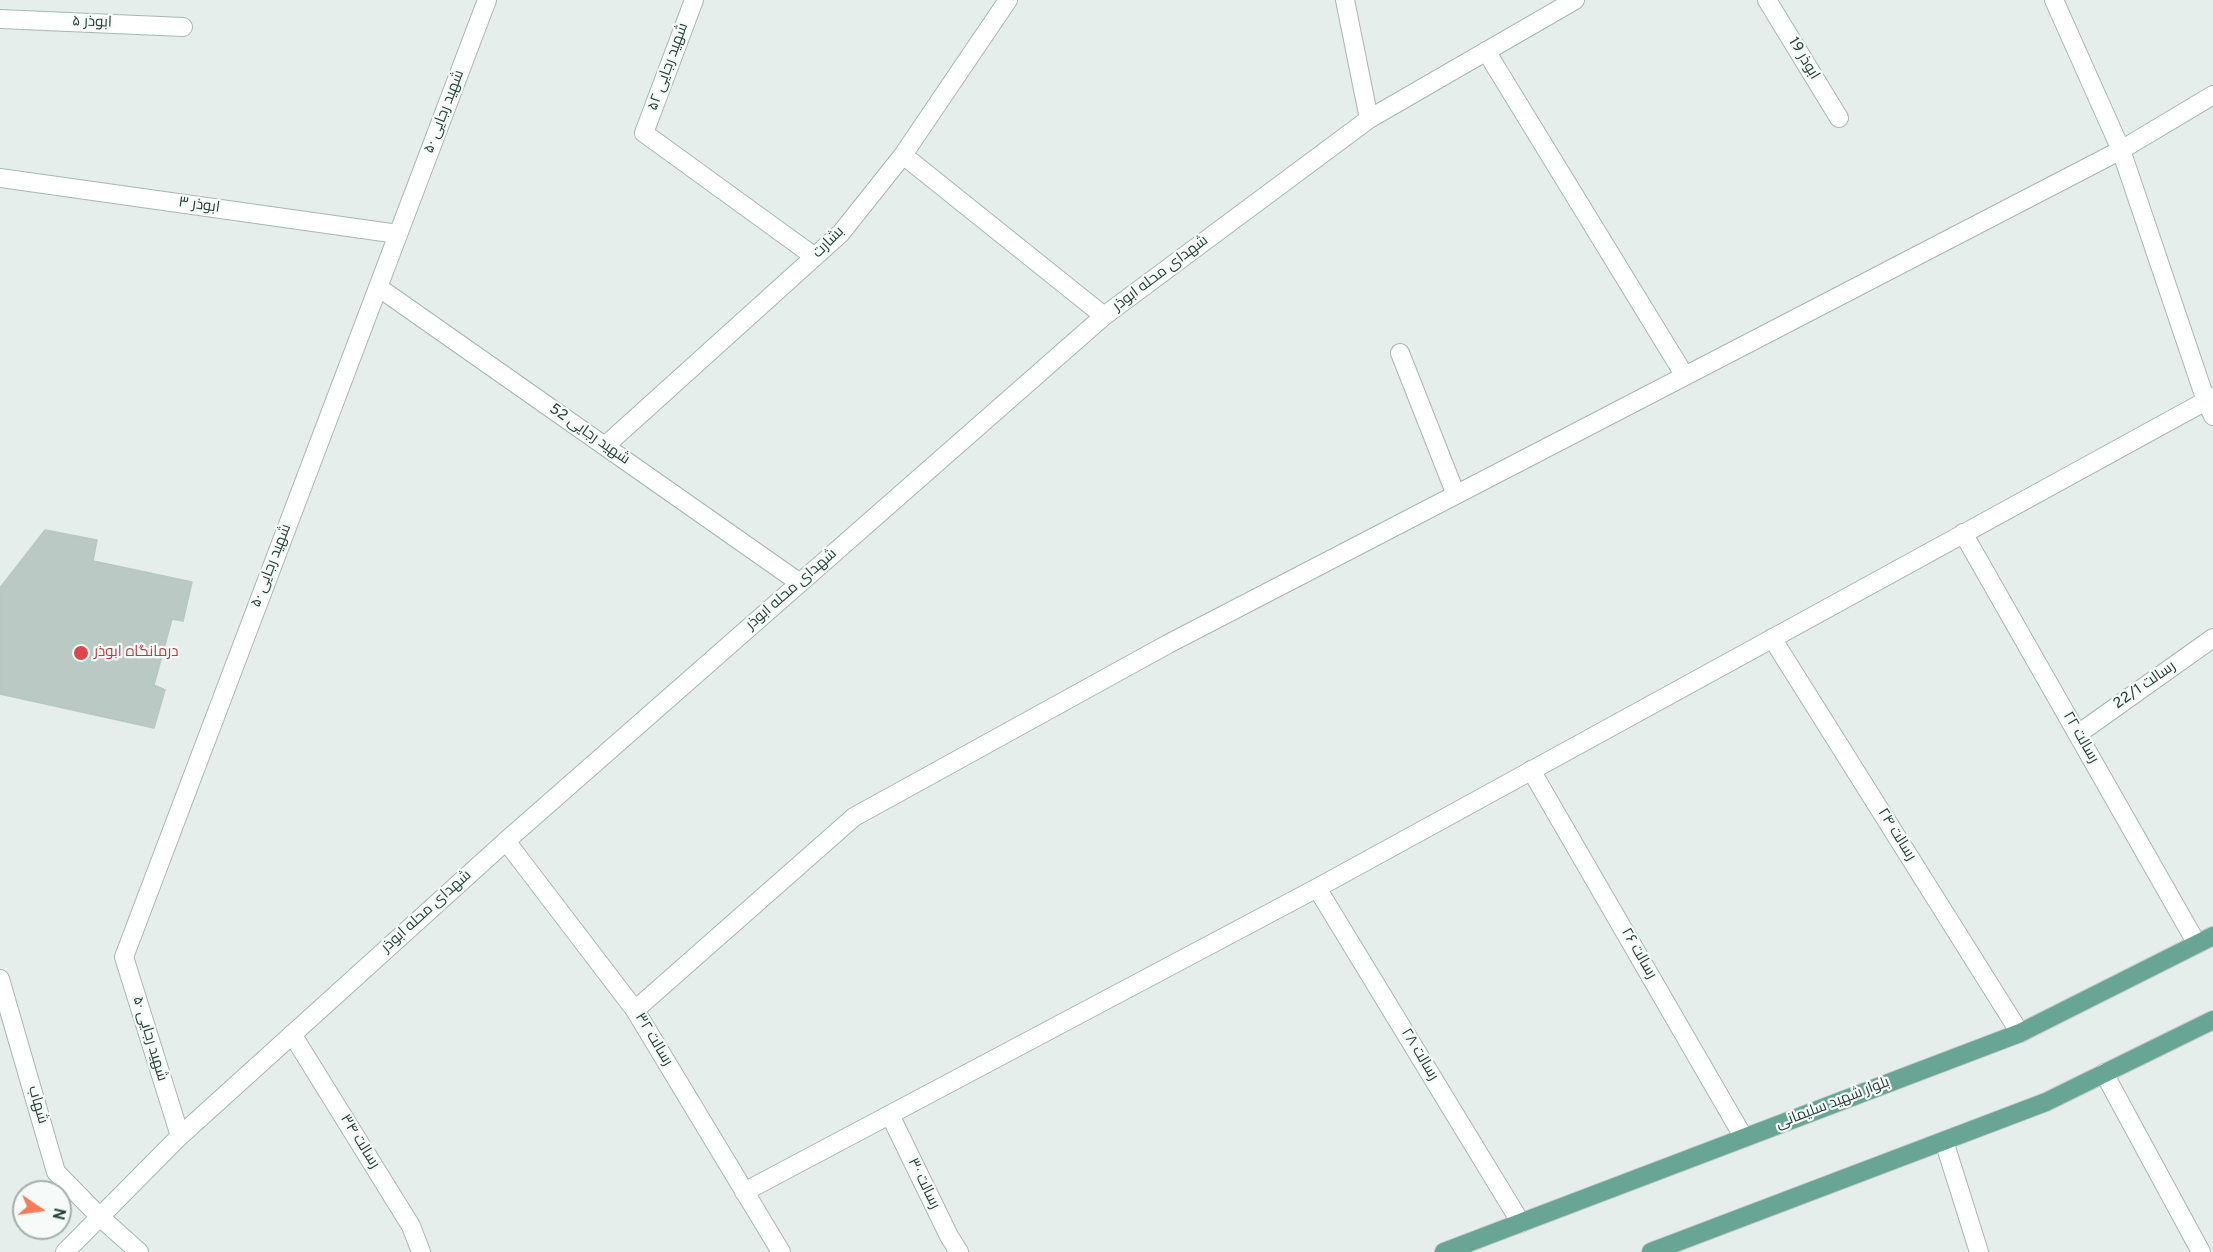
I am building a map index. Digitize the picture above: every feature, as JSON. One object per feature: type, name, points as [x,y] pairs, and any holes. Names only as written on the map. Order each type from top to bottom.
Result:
[{"type":"main road","name":"بلوار شهید سلیمانی","points":[[1444,1252],[2020,1033],[2205,940]]},
{"type":"main road","points":[[1651,1252],[2046,1102],[2213,1020]]},
{"type":"street","name":"شهید رجایی ۵۰","points":[[180,1136],[123,957],[487,0]]},
{"type":"street","name":"شهید رجایی ۵۲","points":[[694,0],[644,133],[815,257]]},
{"type":"street","name":"بشارت","points":[[605,446],[841,233],[903,155],[1008,0]]},
{"type":"street","points":[[1344,0],[1369,119]]},
{"type":"street","name":"شهدای محله ابوذر","points":[[65,1252],[180,1136],[506,841],[1104,316],[1369,119],[1575,0]]},
{"type":"street","name":"ابوذر 19","points":[[1767,0],[1839,118]]},
{"type":"street","points":[[744,1192],[1317,888],[1963,533],[2211,405],[2121,150],[2055,0]]},
{"type":"street","name":"ابوذر ۵","points":[[0,19],[183,27]]},
{"type":"street","points":[[1486,51],[1684,376]]},
{"type":"street","points":[[635,1010],[854,817],[1168,644],[2121,150],[2213,95]]},
{"type":"street","points":[[903,155],[1104,316]]},
{"type":"street","name":"ابوذر ۳","points":[[0,178],[398,234]]},
{"type":"street","name":"شهید رجایی 52","points":[[378,287],[800,583]]},
{"type":"street","points":[[1400,353],[1456,495]]},
{"type":"street","name":"رسالت ۲۲","points":[[1963,533],[2078,734],[2205,940]]},
{"type":"street","name":"رسالت ۲۴","points":[[1772,638],[2020,1033]]},
{"type":"street","name":"رسالت 22/1","points":[[2078,734],[2213,638]]},
{"type":"street","name":"رسالت ۲۶","points":[[1532,770],[1744,1138]]},
{"type":"street","name":"رسالت ۳۲","points":[[506,841],[635,1010],[781,1252]]},
{"type":"street","name":"رسالت ۲۸","points":[[1317,888],[1521,1223]]},
{"type":"street","name":"شهاب","points":[[0,978],[56,1172],[100,1217],[139,1252]]},
{"type":"street","name":"رسالت ۳۴","points":[[292,1034],[411,1226],[421,1252]]},
{"type":"street","points":[[2104,1073],[2201,1252]]},
{"type":"street","name":"رسالت ۳۰","points":[[890,1114],[959,1252]]},
{"type":"street","points":[[1944,1141],[1979,1252]]},
{"type":"building","name":"درمانگاه ابوذر","points":[[45,530],[97,540],[93,561],[192,582],[183,621],[172,619],[154,685],[165,690],[154,728],[0,694],[0,588]]},
{"type":"place","name":"درمانگاه ابوذر","points":[[81,653]]}]
